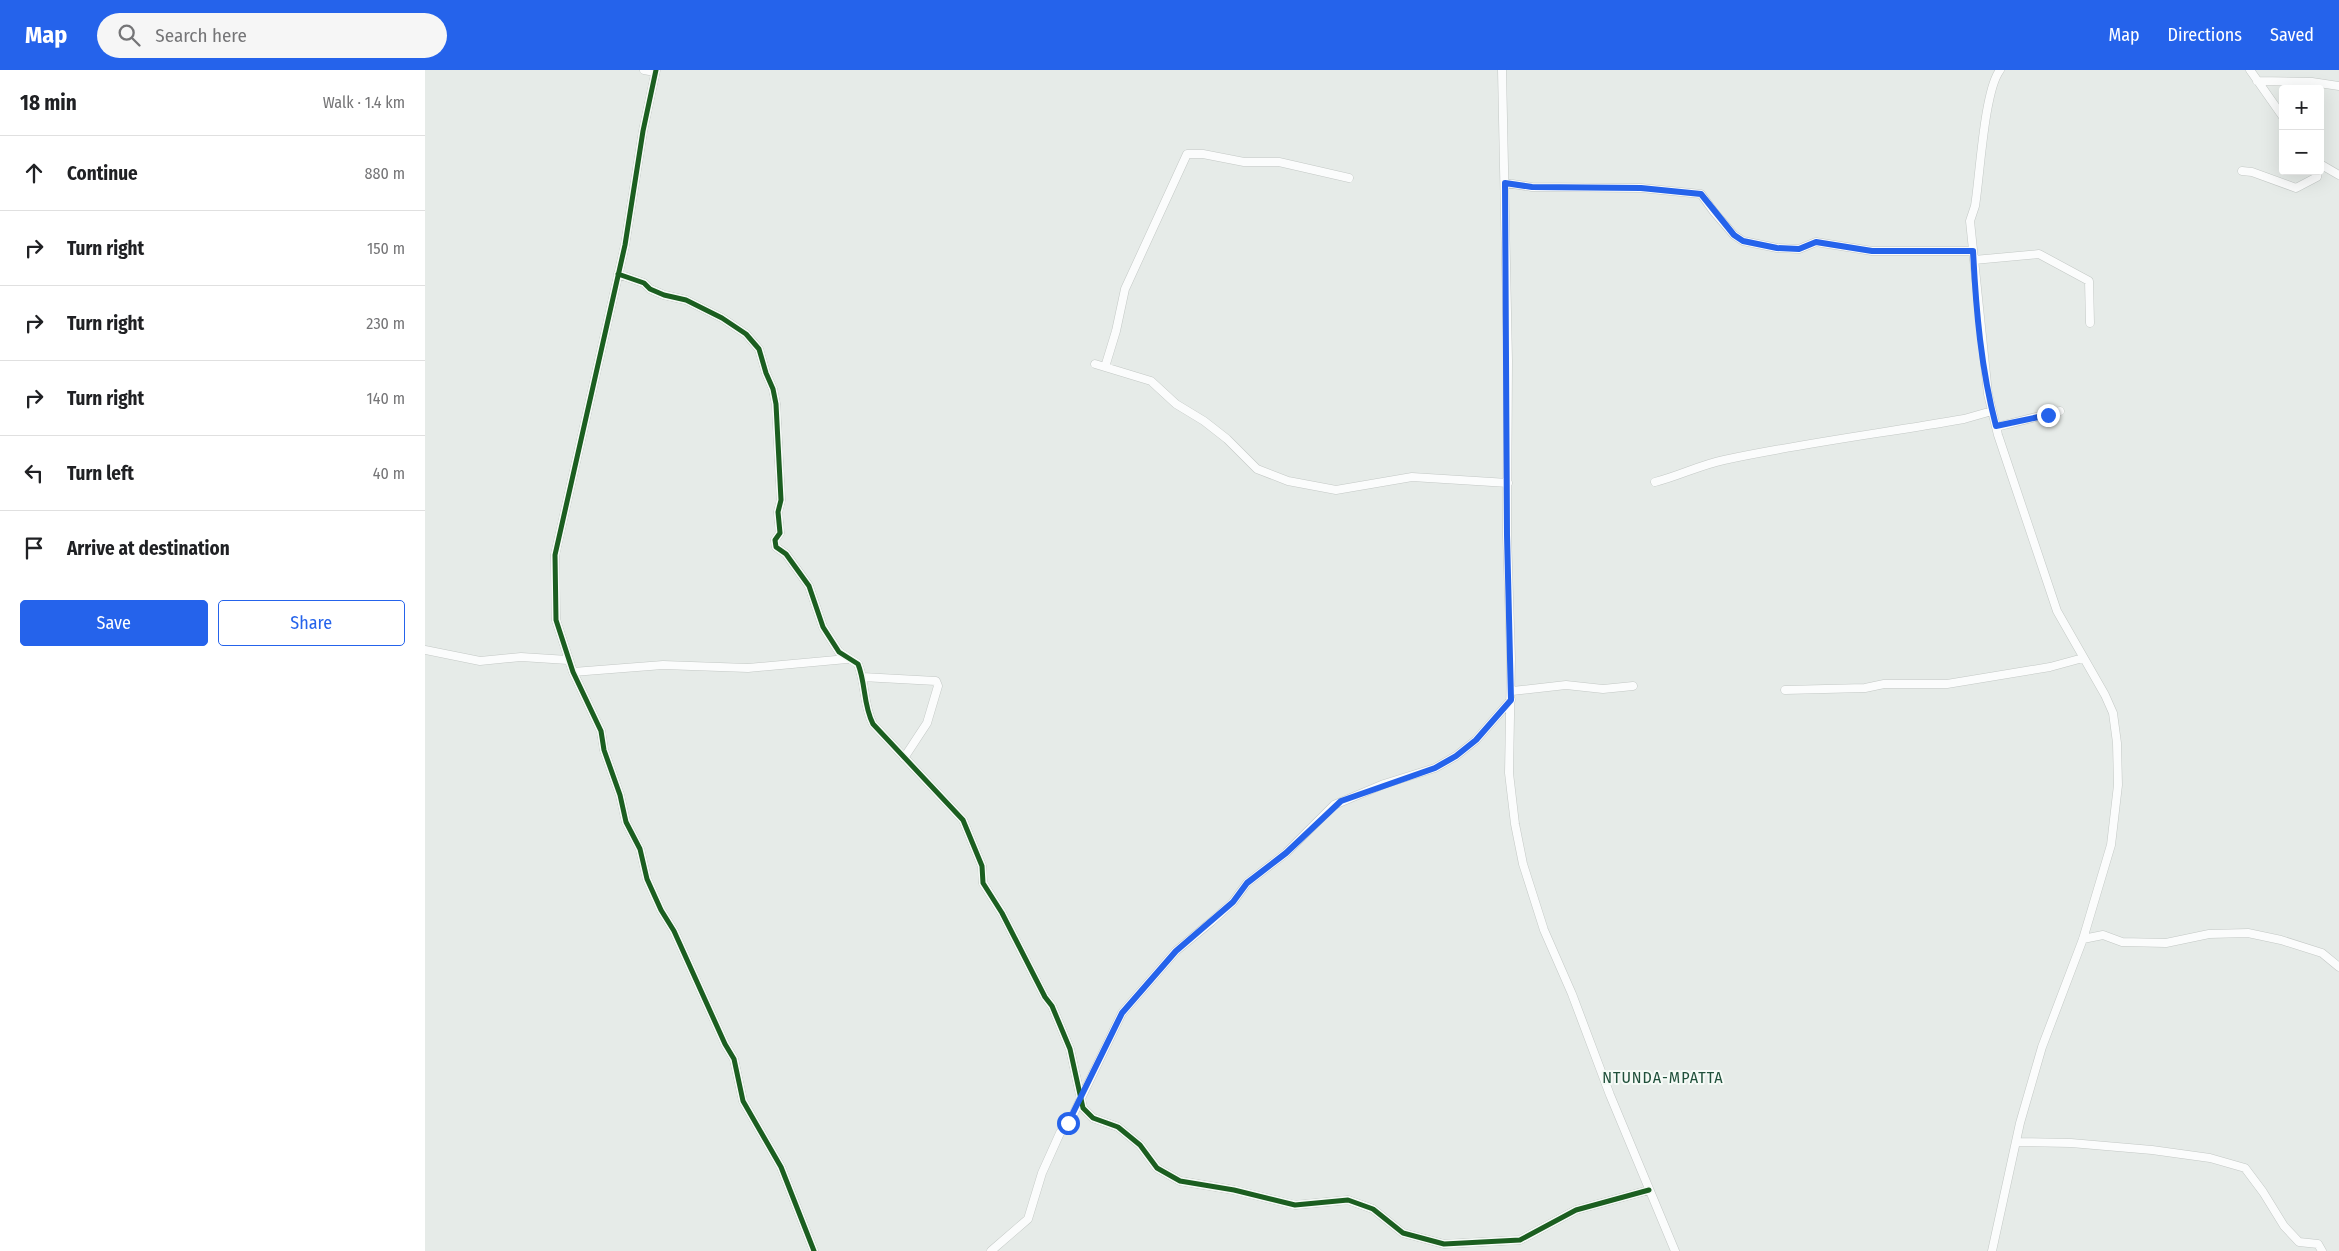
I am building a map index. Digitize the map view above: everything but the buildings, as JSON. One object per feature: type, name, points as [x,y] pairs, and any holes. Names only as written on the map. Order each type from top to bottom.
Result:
[{"type":"street","points":[[644,70],[649,73],[656,71],[618,274],[555,555],[556,620],[568,660],[601,731],[604,750],[620,795],[626,822],[640,849],[647,879],[661,910],[674,931],[725,1044],[732,1053],[743,1101],[781,1167],[814,1251]]},
{"type":"street","points":[[1502,70],[1505,183],[1507,551],[1511,691],[1509,773],[1515,824],[1523,864],[1544,930],[1572,994],[1610,1095],[1675,1251]]},
{"type":"street","points":[[1992,1251],[2020,1123],[2041,1047],[2083,939],[2111,845],[2118,785],[2117,743],[2113,713],[2105,695],[2057,611],[1987,394],[1977,311],[1970,221],[1975,206],[1987,110],[1996,75],[2000,70]]},
{"type":"street","points":[[2250,70],[2279,111]]},
{"type":"street","points":[[2257,81],[2312,82],[2339,86]]},
{"type":"street","points":[[1105,367],[1116,331],[1125,289],[1187,154],[1203,154],[1243,162],[1279,162],[1349,178]]},
{"type":"street","points":[[2324,166],[2339,175]]},
{"type":"street","points":[[2243,171],[2252,172],[2296,188],[2317,178],[2317,175]]},
{"type":"street","points":[[1505,183],[1532,187],[1641,188],[1701,194],[1734,235],[1743,241],[1777,248],[1799,249],[1816,242],[1872,251],[1973,251]]},
{"type":"street","points":[[1973,260],[2039,254],[2057,262],[2089,281],[2090,323]]},
{"type":"street","points":[[618,274],[644,283],[650,289],[663,295],[686,300],[721,318],[746,334],[759,348],[776,404],[781,500],[779,512],[780,533],[775,543],[779,550],[786,554],[809,586],[823,627],[839,652],[847,659],[858,664],[863,677],[866,705],[873,724],[963,820],[982,866],[983,883],[1002,913],[1055,1012],[1070,1049],[1080,1100],[1083,1108],[1091,1116],[1118,1127],[1139,1145],[1157,1168],[1180,1181],[1234,1190],[1295,1205],[1348,1200],[1373,1208],[1403,1233],[1444,1244],[1520,1240],[1576,1210],[1649,1190]]},
{"type":"street","points":[[1095,364],[1151,381],[1177,404],[1205,421],[1227,439],[1257,469],[1288,481],[1336,490],[1412,477],[1508,483]]},
{"type":"street","points":[[1655,482],[1729,459],[1964,420],[1992,411]]},
{"type":"street","points":[[1996,426],[2060,411]]},
{"type":"street","points":[[425,650],[480,661],[521,657],[568,660]]},
{"type":"street","points":[[1785,690],[1865,688],[1884,684],[1947,684],[2041,668],[2083,658]]},
{"type":"street","points":[[573,672],[663,665],[748,668],[847,659]]},
{"type":"street","points":[[863,677],[936,681],[938,686],[927,723],[904,758]]},
{"type":"street","points":[[1511,691],[1567,685],[1603,689],[1633,686]]},
{"type":"street","points":[[991,1251],[1027,1219],[1042,1173],[1060,1133],[1072,1117],[1122,1013],[1176,951],[1233,902],[1247,883],[1286,853],[1341,801],[1435,768],[1456,756],[1476,740],[1511,700]]},
{"type":"street","points":[[2083,939],[2103,935],[2122,942],[2166,943],[2209,934],[2248,933],[2281,940],[2322,953],[2339,967]]},
{"type":"street","points":[[2017,1142],[2152,1150],[2210,1158],[2245,1168],[2263,1192],[2284,1226],[2299,1242],[2318,1244],[2322,1251]]},
{"type":"cycle path","points":[[656,70],[643,131],[625,245],[555,555],[556,620],[573,672],[601,731],[604,750],[620,795],[626,822],[640,849],[647,879],[661,910],[674,931],[725,1044],[734,1059],[743,1101],[781,1167],[814,1251]]},
{"type":"cycle path","points":[[618,274],[644,283],[650,289],[664,295],[686,300],[722,318],[746,334],[759,349],[773,389],[776,404],[781,500],[778,512],[780,533],[775,540],[776,547],[786,554],[809,586],[823,627],[839,652],[858,664],[873,724],[963,820],[982,866],[983,883],[1002,913],[1045,997],[1052,1006],[1070,1049],[1083,1108],[1093,1118],[1118,1127],[1140,1145],[1157,1168],[1180,1181],[1234,1190],[1295,1205],[1348,1200],[1373,1209],[1403,1233],[1444,1244],[1520,1240],[1576,1210],[1649,1190]]},
{"type":"district","name":"NTUNDA-MPATTA","points":[[1663,1077]]},
{"type":"route","points":[[1068,1123],[1122,1013],[1176,951],[1233,902],[1254,876],[1286,853],[1321,821],[1334,805],[1384,784],[1435,768],[1456,756],[1476,740],[1511,700],[1507,535],[1508,412],[1505,183],[1532,187],[1641,188],[1701,194],[1734,235],[1743,241],[1777,248],[1799,249],[1816,242],[1872,251],[1973,251],[1977,311],[1987,394],[1996,426],[2048,415]]}]
